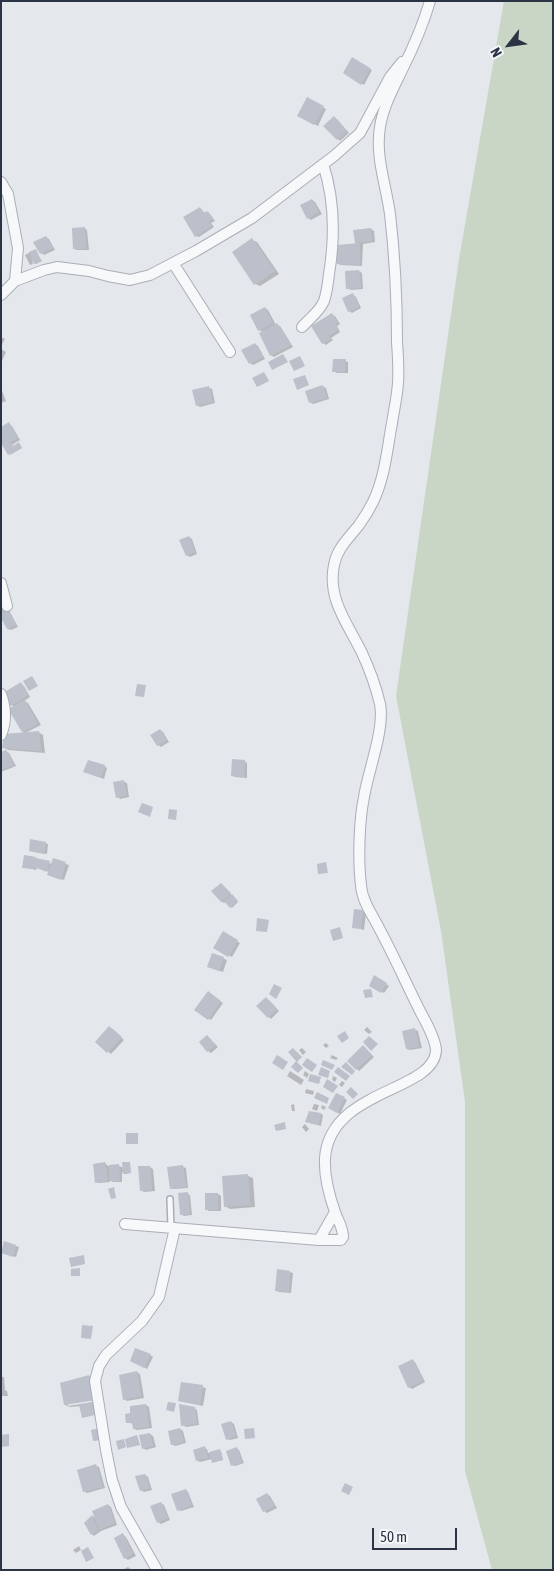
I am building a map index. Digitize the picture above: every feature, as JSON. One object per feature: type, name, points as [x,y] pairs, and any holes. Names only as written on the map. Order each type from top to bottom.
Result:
[{"type":"street","points":[[125,1224],[319,1240],[341,1240],[343,1231],[335,1212],[326,1180],[325,1158],[328,1141],[348,1113],[421,1073],[431,1063],[436,1052],[426,1024],[378,926],[365,904],[361,890],[360,845],[363,800],[378,733],[381,707],[363,655],[342,616],[333,591],[334,563],[344,542],[359,525],[372,505],[381,483],[398,384],[397,290],[390,211],[379,153],[379,129],[384,109],[407,60],[430,1]]},
{"type":"street","points":[[1,296],[15,281],[57,267],[89,271],[130,280],[150,275],[252,218],[360,133],[390,76],[398,65],[407,60]]},
{"type":"street","points":[[302,326],[320,308],[324,301],[332,256],[332,203],[323,164]]},
{"type":"street","points":[[1,182],[8,194],[18,248],[15,281]]},
{"type":"street","points":[[173,263],[230,352]]},
{"type":"street","points":[[1,583],[8,606]]},
{"type":"street","points":[[1,694],[5,707],[5,718],[1,735]]},
{"type":"street","points":[[319,1240],[335,1212]]},
{"type":"street","points":[[157,1570],[121,1507],[112,1480],[95,1381],[99,1366],[106,1354],[142,1322],[159,1297],[173,1228]]},
{"type":"lane","points":[[170,1199],[173,1228]]},
{"type":"green space","points":[[504,1],[553,1],[553,1570],[492,1570],[465,1471],[465,1102],[441,931],[396,696],[459,259]]},
{"type":"building","points":[[352,57],[370,68],[361,85],[343,73]]},
{"type":"building","points":[[307,97],[324,106],[314,125],[297,116]]},
{"type":"building","points":[[334,116],[347,131],[337,140],[323,126]]},
{"type":"building","points":[[312,199],[319,212],[307,219],[300,205]]},
{"type":"building","points":[[200,207],[204,213],[207,211],[213,219],[209,221],[212,226],[195,237],[183,217]]},
{"type":"building","points":[[85,227],[86,249],[73,249],[72,228]]},
{"type":"building","points":[[371,228],[372,241],[355,243],[353,230]]},
{"type":"building","points":[[46,236],[53,248],[40,254],[33,242]]},
{"type":"building","points":[[252,238],[275,271],[254,285],[232,252]]},
{"type":"building","points":[[360,243],[360,265],[337,264],[337,245]]},
{"type":"building","points":[[36,249],[41,261],[34,264],[29,252]]},
{"type":"building","points":[[359,270],[361,288],[346,289],[345,271]]},
{"type":"building","points":[[353,293],[359,307],[348,312],[342,298]]},
{"type":"building","points":[[265,307],[273,323],[258,331],[250,315]]},
{"type":"building","points":[[332,313],[338,323],[335,324],[338,330],[329,336],[331,339],[322,344],[311,326]]},
{"type":"building","points":[[277,323],[291,345],[270,356],[259,333]]},
{"type":"building","points":[[255,343],[263,357],[249,364],[241,350]]},
{"type":"building","points":[[283,354],[288,362],[272,370],[268,362]]},
{"type":"building","points":[[300,356],[305,366],[294,371],[289,361]]},
{"type":"building","points":[[333,359],[346,359],[345,372],[332,372]]},
{"type":"building","points":[[264,372],[269,381],[257,387],[252,378]]},
{"type":"building","points":[[305,375],[309,385],[297,390],[293,379]]},
{"type":"building","points":[[323,385],[327,398],[309,403],[305,391]]},
{"type":"building","points":[[209,386],[213,402],[196,406],[192,390]]},
{"type":"building","points":[[9,422],[18,438],[10,442],[13,446],[19,442],[21,448],[8,455],[1,443],[1,427]]},
{"type":"building","points":[[189,536],[195,552],[186,556],[179,540]]},
{"type":"building","points":[[1,597],[16,625],[7,629],[1,618]]},
{"type":"building","points":[[32,676],[38,686],[29,691],[23,681]]},
{"type":"building","points":[[21,682],[28,695],[10,706],[3,693]]},
{"type":"building","points":[[137,684],[146,685],[144,697],[135,696]]},
{"type":"building","points":[[25,700],[38,724],[22,732],[8,709]]},
{"type":"building","points":[[160,729],[167,740],[157,746],[150,735]]},
{"type":"building","points":[[39,731],[41,751],[2,748],[4,734]]},
{"type":"building","points":[[6,750],[14,765],[1,770],[1,752]]},
{"type":"building","points":[[232,759],[245,760],[244,777],[231,776]]},
{"type":"building","points":[[88,760],[105,765],[101,778],[83,772]]},
{"type":"building","points":[[124,780],[127,796],[116,798],[113,782]]},
{"type":"building","points":[[142,803],[153,807],[150,817],[138,812]]},
{"type":"building","points":[[169,809],[177,810],[176,820],[168,819]]},
{"type":"building","points":[[30,839],[46,842],[44,854],[29,851]]},
{"type":"building","points":[[24,855],[36,857],[34,865],[36,858],[50,861],[47,872],[34,867],[33,869],[22,868]]},
{"type":"building","points":[[53,858],[66,862],[61,880],[47,875]]},
{"type":"building","points":[[326,862],[328,873],[318,874],[317,864]]},
{"type":"building","points":[[221,883],[231,893],[221,902],[211,891]]},
{"type":"building","points":[[232,894],[238,901],[230,908],[224,901]]},
{"type":"building","points":[[354,909],[363,910],[361,929],[352,928]]},
{"type":"building","points":[[257,918],[269,920],[267,932],[256,931]]},
{"type":"building","points":[[340,927],[343,938],[333,941],[330,930]]},
{"type":"building","points":[[223,931],[238,940],[228,957],[213,948]]},
{"type":"building","points":[[212,953],[224,957],[219,971],[207,967]]},
{"type":"building","points":[[374,975],[387,983],[381,993],[369,986]]},
{"type":"building","points":[[274,984],[282,988],[276,999],[269,994]]},
{"type":"building","points":[[371,989],[373,997],[365,998],[363,990]]},
{"type":"building","points":[[208,991],[221,1001],[208,1020],[194,1010]]},
{"type":"building","points":[[266,997],[277,1009],[268,1018],[256,1006]]},
{"type":"building","points":[[109,1026],[122,1037],[107,1053],[95,1042]]},
{"type":"building","points":[[415,1028],[419,1047],[406,1049],[402,1031]]},
{"type":"building","points":[[345,1031],[349,1038],[342,1043],[337,1036]]},
{"type":"building","points":[[207,1035],[216,1045],[207,1052],[199,1042]]},
{"type":"building","points":[[369,1036],[378,1044],[371,1051],[363,1042]]},
{"type":"building","points":[[363,1045],[372,1055],[356,1070],[347,1061]]},
{"type":"building","points":[[293,1048],[302,1057],[297,1062],[303,1068],[298,1073],[291,1067],[296,1061],[288,1052]]},
{"type":"building","points":[[277,1055],[288,1062],[283,1070],[272,1063]]},
{"type":"building","points":[[307,1058],[317,1065],[312,1072],[302,1065]]},
{"type":"building","points":[[323,1060],[335,1065],[332,1070],[321,1065]]},
{"type":"building","points":[[346,1062],[355,1071],[352,1075],[341,1067]]},
{"type":"building","points":[[321,1067],[330,1071],[328,1078],[318,1075]]},
{"type":"building","points":[[338,1067],[350,1076],[346,1081],[334,1072]]},
{"type":"building","points":[[310,1074],[321,1077],[319,1084],[308,1081]]},
{"type":"building","points":[[327,1079],[338,1086],[333,1093],[323,1087]]},
{"type":"building","points":[[351,1087],[358,1094],[353,1099],[346,1092]]},
{"type":"building","points":[[317,1092],[329,1098],[327,1104],[314,1098]]},
{"type":"building","points":[[336,1093],[345,1097],[337,1113],[328,1108]]},
{"type":"building","points":[[309,1111],[321,1113],[319,1125],[305,1122]]},
{"type":"building","points":[[285,1122],[286,1129],[276,1131],[274,1125]]},
{"type":"building","points":[[126,1133],[138,1133],[138,1144],[126,1144]]},
{"type":"building","points":[[105,1162],[108,1181],[95,1183],[93,1164]]},
{"type":"building","points":[[122,1162],[130,1162],[131,1173],[123,1174]]},
{"type":"building","points":[[119,1164],[120,1181],[109,1181],[109,1165]]},
{"type":"building","points":[[183,1165],[186,1187],[170,1189],[167,1167]]},
{"type":"building","points":[[138,1166],[150,1166],[152,1190],[140,1191]]},
{"type":"building","points":[[248,1174],[250,1205],[224,1207],[222,1176]]},
{"type":"building","points":[[114,1187],[116,1198],[111,1199],[108,1189]]},
{"type":"building","points":[[188,1192],[190,1214],[180,1215],[178,1193]]},
{"type":"building","points":[[205,1193],[218,1193],[218,1210],[205,1210]]},
{"type":"building","points":[[4,1241],[16,1245],[13,1257],[1,1253]]},
{"type":"building","points":[[84,1255],[85,1264],[71,1267],[69,1258]]},
{"type":"building","points":[[80,1268],[80,1276],[71,1276],[71,1269]]},
{"type":"building","points":[[277,1269],[290,1271],[289,1292],[275,1291]]},
{"type":"building","points":[[82,1325],[93,1326],[91,1339],[81,1338]]},
{"type":"building","points":[[135,1348],[151,1354],[144,1368],[130,1361]]},
{"type":"building","points":[[413,1359],[423,1381],[408,1388],[398,1366]]},
{"type":"building","points":[[137,1371],[141,1396],[123,1400],[119,1375]]},
{"type":"building","points":[[89,1375],[96,1400],[64,1405],[60,1383]]},
{"type":"building","points":[[181,1382],[203,1385],[200,1405],[178,1401]]},
{"type":"building","points":[[92,1402],[95,1415],[82,1418],[79,1405]]},
{"type":"building","points":[[168,1402],[176,1403],[174,1412],[166,1410]]},
{"type":"building","points":[[146,1404],[149,1427],[133,1429],[132,1423],[126,1423],[125,1414],[130,1413],[130,1406]]},
{"type":"building","points":[[179,1404],[195,1407],[197,1424],[181,1426]]},
{"type":"building","points":[[231,1421],[236,1436],[226,1440],[221,1424]]},
{"type":"building","points":[[100,1428],[102,1440],[93,1441],[91,1430]]},
{"type":"building","points":[[180,1428],[184,1442],[171,1445],[168,1431]]},
{"type":"building","points":[[254,1428],[255,1438],[245,1439],[244,1429]]},
{"type":"building","points":[[150,1433],[153,1446],[142,1449],[139,1435]]},
{"type":"building","points":[[9,1434],[9,1446],[1,1447],[1,1435]]},
{"type":"building","points":[[137,1435],[140,1445],[127,1448],[125,1439]]},
{"type":"building","points":[[124,1439],[126,1447],[118,1450],[116,1441]]},
{"type":"building","points":[[205,1446],[208,1458],[196,1461],[193,1450]]},
{"type":"building","points":[[237,1447],[242,1462],[231,1466],[226,1451]]},
{"type":"building","points":[[220,1449],[223,1460],[212,1463],[209,1452]]},
{"type":"building","points":[[96,1464],[103,1487],[83,1492],[77,1470]]},
{"type":"building","points":[[145,1474],[150,1488],[140,1491],[135,1476]]},
{"type":"building","points":[[345,1483],[353,1487],[349,1495],[341,1491]]},
{"type":"building","points":[[186,1489],[192,1505],[177,1511],[171,1494]]},
{"type":"building","points":[[267,1493],[275,1506],[263,1512],[256,1499]]},
{"type":"building","points":[[161,1502],[168,1518],[157,1523],[150,1506]]},
{"type":"building","points":[[108,1504],[115,1523],[99,1530],[92,1511]]},
{"type":"building","points":[[92,1515],[98,1531],[91,1535],[84,1523]]},
{"type":"building","points":[[123,1533],[133,1554],[124,1559],[114,1538]]},
{"type":"building","points":[[88,1547],[94,1558],[86,1562],[81,1551]]}]
